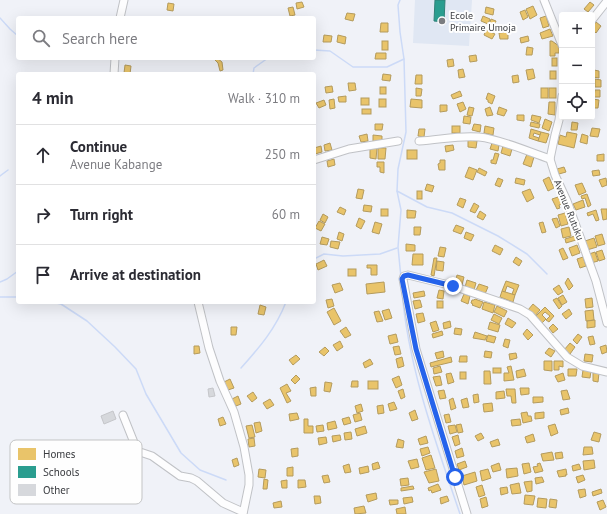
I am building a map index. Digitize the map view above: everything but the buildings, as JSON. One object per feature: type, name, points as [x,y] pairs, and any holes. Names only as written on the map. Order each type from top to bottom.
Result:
[{"type":"street","points":[[120,16],[124,0]]},
{"type":"street","points":[[544,0],[559,38]]},
{"type":"street","points":[[595,16],[607,2]]},
{"type":"street","points":[[114,72],[115,60]]},
{"type":"street","points":[[419,142],[479,137],[492,139],[550,159],[559,120]]},
{"type":"street","points":[[316,159],[349,149],[398,142]]},
{"type":"street","name":"Avenue Rutuku","points":[[550,159],[596,281],[607,323]]},
{"type":"street","points":[[467,514],[416,349],[402,279],[404,276],[408,275],[453,286],[520,309],[530,315],[567,357],[582,366],[607,372]]},
{"type":"street","points":[[142,453],[152,456],[180,476],[197,481],[223,503],[243,513],[249,485],[249,475],[244,447],[234,412],[220,381],[209,348],[198,304]]},
{"type":"street","points":[[123,416],[133,440]]},
{"type":"shaded area","name":"Ecole Primaire Umoja","points":[[415,0],[472,0],[469,46],[413,43]]},
{"type":"waterway","points":[[400,0],[398,5],[404,59],[406,132],[398,169],[397,191],[401,210],[398,247],[401,278]]},
{"type":"waterway","points":[[0,18],[16,34]]},
{"type":"waterway","points":[[316,50],[330,51],[353,67],[387,67],[404,59]]},
{"type":"waterway","points":[[253,72],[254,68],[265,60]]},
{"type":"waterway","points":[[0,176],[8,170]]},
{"type":"waterway","points":[[397,191],[427,207],[452,213],[498,236],[527,254],[547,274]]},
{"type":"waterway","points":[[316,258],[324,254],[343,256],[380,254],[397,248]]},
{"type":"waterway","points":[[0,282],[16,272]]},
{"type":"waterway","points":[[402,291],[410,348],[424,404],[460,514]]},
{"type":"waterway","points":[[0,297],[16,297]]},
{"type":"waterway","points":[[61,304],[87,321],[136,369],[146,394],[181,453],[200,470],[226,480]]},
{"type":"waterway","points":[[241,368],[267,337],[285,304]]},
{"type":"place","name":"Ecole Primaire Umoja","points":[[442,21]]},
{"type":"route","points":[[453,286],[408,275],[404,276],[402,279],[416,349],[455,477]]}]
